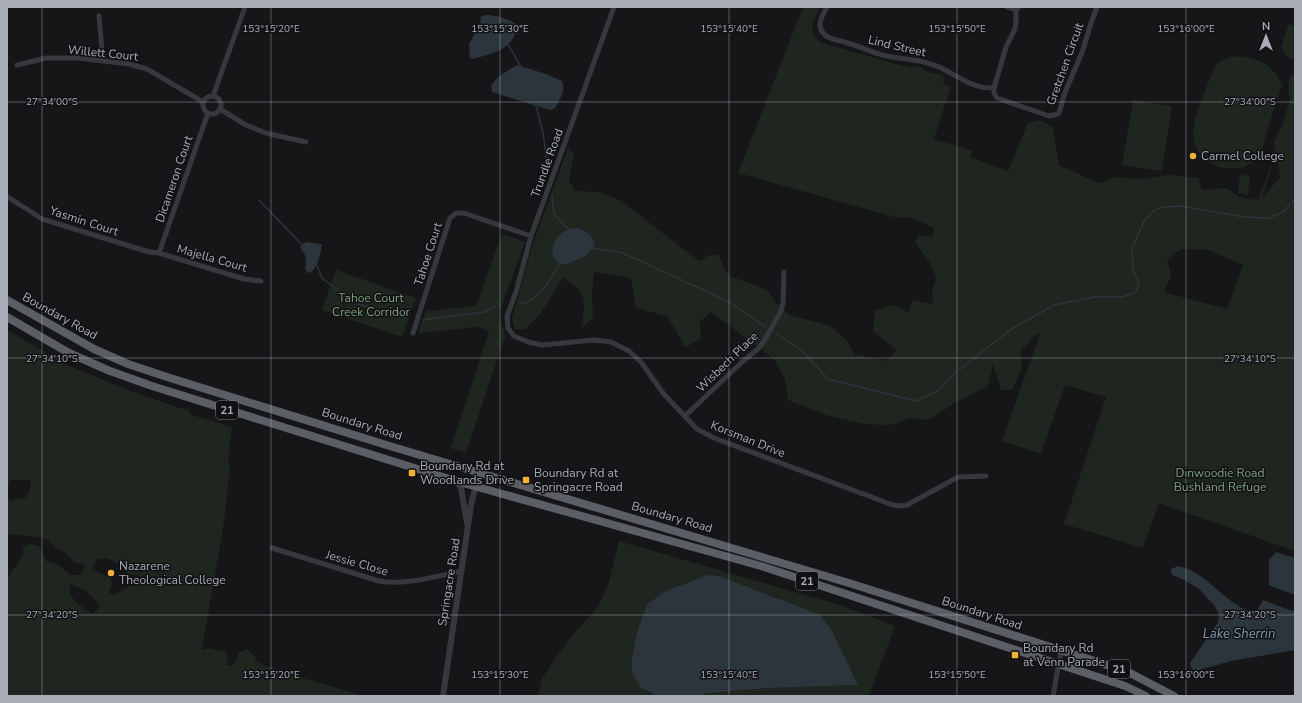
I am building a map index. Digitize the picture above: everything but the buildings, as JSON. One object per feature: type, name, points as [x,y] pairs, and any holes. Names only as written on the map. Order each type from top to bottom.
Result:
[{"type":"highway","name":"Boundary Road","points":[[7,300],[94,349],[128,364],[479,472],[792,565],[1126,671],[1174,696]]},
{"type":"highway","name":"Boundary Road","points":[[7,317],[64,350],[87,361],[152,386],[476,487],[761,566],[1125,686],[1146,696]]},
{"type":"highway","points":[[87,361],[94,349]]},
{"type":"street","points":[[213,96],[245,7]]},
{"type":"street","name":"Trundle Road","points":[[508,328],[507,316],[516,292],[531,236],[614,7]]},
{"type":"street","name":"Lind Street","points":[[827,7],[821,20],[820,27],[823,33],[829,37],[848,42],[868,51],[931,64],[978,86],[994,88]]},
{"type":"street","points":[[994,88],[1006,47],[1015,29],[1017,8],[1007,7]]},
{"type":"street","name":"Gretchen Circuit","points":[[994,88],[994,93],[998,98],[1044,115],[1049,116],[1058,114],[1068,85],[1083,50],[1094,12],[1097,7]]},
{"type":"street","points":[[99,16],[103,61]]},
{"type":"street","name":"Willett Court","points":[[17,64],[46,58],[78,58],[129,64],[147,69],[203,102]]},
{"type":"street","points":[[213,96],[218,98],[220,102],[220,109],[213,114],[208,113],[204,109],[203,102],[207,97],[213,96]]},
{"type":"street","points":[[220,109],[246,125],[266,133],[306,142]]},
{"type":"street","name":"Dicameron Court","points":[[159,253],[208,113]]},
{"type":"street","name":"Yasmin Court","points":[[8,197],[42,219],[149,252],[159,253]]},
{"type":"street","name":"Tahoe Court","points":[[413,333],[450,218],[456,213],[464,213],[531,236]]},
{"type":"street","name":"Majella Court","points":[[159,253],[244,278],[261,281]]},
{"type":"street","name":"Wisbech Place","points":[[685,416],[764,342],[781,311],[783,303],[784,272]]},
{"type":"street","name":"Korsman Drive","points":[[508,328],[514,336],[528,342],[542,345],[594,340],[611,342],[629,351],[642,362],[663,393],[698,429],[714,438],[890,504],[898,506],[915,502],[958,477],[986,476]]},
{"type":"street","name":"Springacre Road","points":[[444,696],[471,505],[479,472]]},
{"type":"street","points":[[456,481],[461,488],[468,531]]},
{"type":"street","name":"Jessie Close","points":[[272,548],[389,583],[462,571]]},
{"type":"street","points":[[1053,696],[1061,651]]},
{"type":"green space","name":"Dinwoodie Road Bushland Refuge","points":[[803,7],[819,7],[812,26],[814,36],[822,43],[911,68],[920,67],[925,71],[941,75],[944,78],[943,81],[946,86],[951,86],[934,139],[972,151],[970,157],[1008,171],[1028,123],[1039,120],[1053,127],[1059,165],[1085,177],[1102,183],[1113,177],[1142,179],[1169,175],[1198,178],[1202,190],[1227,188],[1239,197],[1255,200],[1260,198],[1259,197],[1271,166],[1272,167],[1262,197],[1280,177],[1274,141],[1282,126],[1290,100],[1288,88],[1290,77],[1295,74],[1295,551],[1159,503],[1143,548],[1064,524],[1106,397],[1065,385],[1041,454],[1002,441],[1040,334],[1037,334],[1021,350],[1022,369],[1012,390],[1001,390],[993,364],[988,386],[957,402],[928,420],[911,418],[890,425],[863,424],[826,415],[788,400],[785,379],[774,359],[711,312],[700,322],[701,338],[685,348],[667,316],[636,308],[631,278],[594,272],[592,297],[593,318],[582,328],[583,298],[578,289],[563,278],[540,314],[526,329],[515,330],[512,319],[532,246],[568,148],[574,153],[569,179],[574,191],[599,192],[620,200],[699,261],[710,255],[719,255],[723,266],[730,276],[767,290],[776,303],[790,315],[830,326],[847,340],[854,354],[886,361],[897,350],[873,331],[875,310],[892,305],[908,312],[912,300],[933,304],[932,291],[936,277],[930,263],[915,242],[919,235],[933,237],[934,229],[912,218],[898,218],[738,173]],"holes":[[[1181,249],[1209,250],[1243,265],[1227,309],[1164,292],[1171,275],[1167,260]]]},
{"type":"green space","points":[[1289,24],[1295,27],[1295,60],[1287,57],[1281,47]]},
{"type":"green space","points":[[1240,56],[1254,59],[1266,64],[1275,72],[1282,85],[1261,152],[1254,161],[1244,167],[1234,169],[1222,168],[1212,164],[1203,157],[1196,148],[1193,130],[1205,91],[1215,66],[1226,59]]},
{"type":"green space","points":[[1133,100],[1172,106],[1162,171],[1122,165]]},
{"type":"green space","points":[[1240,175],[1250,176],[1248,195],[1238,193]]},
{"type":"green space","name":"Tahoe Court Creek Corridor","points":[[502,234],[525,242],[499,313],[505,336],[466,453],[451,448],[489,331],[477,327],[418,333],[426,311],[476,306]]},
{"type":"green space","name":"Tahoe Court Creek Corridor","points":[[336,270],[416,298],[402,337],[322,310]]},
{"type":"green space","points":[[7,330],[67,365],[130,391],[189,411],[192,415],[232,427],[228,459],[230,465],[224,522],[202,650],[209,648],[227,652],[228,659],[226,665],[231,666],[235,663],[238,653],[247,649],[255,656],[256,662],[296,676],[364,696],[7,696],[7,578],[23,555],[23,547],[30,544],[39,546],[47,562],[59,565],[70,575],[79,575],[85,568],[82,564],[74,562],[66,553],[45,538],[7,534],[7,496],[11,501],[27,497],[31,480],[10,480],[7,486]],"holes":[[[107,558],[121,565],[126,563],[126,571],[129,574],[139,575],[141,578],[139,584],[128,587],[114,595],[109,593],[112,583],[110,577],[99,573],[93,568],[96,560]],[[70,585],[83,589],[100,605],[93,614],[73,598]]]},
{"type":"green space","points":[[619,541],[840,605],[895,626],[869,695],[696,696],[710,693],[768,688],[858,685],[780,599],[720,576],[706,575],[666,591],[647,604],[637,632],[632,657],[657,696],[538,696],[542,678],[569,639],[598,607],[609,582]]},
{"type":"water","points":[[487,15],[509,20],[516,24],[515,32],[508,45],[502,49],[472,59],[470,58],[469,44],[480,23],[481,16]]},
{"type":"water","points":[[517,65],[546,74],[562,81],[563,92],[555,108],[550,110],[492,92],[491,86],[496,79]]},
{"type":"water","points":[[579,228],[587,232],[595,243],[594,246],[589,253],[572,262],[567,264],[560,263],[556,260],[552,250],[557,237],[563,232]]},
{"type":"water","points":[[307,242],[322,245],[317,264],[310,273],[307,272],[305,268],[306,257],[300,247],[302,244]]},
{"type":"water","points":[[1276,552],[1295,558],[1295,595],[1269,585],[1269,560]]},
{"type":"water","name":"Lake Sherrin","points":[[1178,566],[1189,569],[1207,581],[1233,602],[1252,612],[1258,609],[1263,600],[1295,612],[1295,650],[1231,661],[1195,671],[1191,668],[1190,663],[1218,622],[1219,614],[1214,605],[1198,588],[1172,575],[1171,569]]},
{"type":"water","points":[[706,575],[720,576],[820,615],[832,631],[858,685],[768,688],[710,693],[696,696],[658,696],[640,687],[632,673],[632,657],[637,632],[647,604],[666,591]]},
{"type":"waterway","points":[[508,44],[521,67]]},
{"type":"waterway","points":[[536,105],[543,133],[548,169]]},
{"type":"waterway","points":[[552,195],[554,214],[570,231]]},
{"type":"waterway","points":[[776,333],[801,350],[828,379],[916,401],[938,391],[954,374],[1010,330],[1054,305],[1095,297],[1122,297],[1135,293],[1139,283],[1133,270],[1132,248],[1145,219],[1156,209],[1180,206],[1244,217],[1269,218],[1283,212],[1295,199]]},
{"type":"waterway","points":[[259,200],[303,246]]},
{"type":"waterway","points":[[593,248],[623,253],[727,301],[766,327]]},
{"type":"waterway","points":[[520,303],[525,303],[534,298],[543,289],[560,262]]},
{"type":"waterway","points":[[316,263],[322,278],[358,304],[406,318]]},
{"type":"waterway","points":[[423,320],[484,312],[495,307]]},
{"type":"place","name":"Carmel College","points":[[1193,156]]},
{"type":"place","name":"Boundary Rd at Woodlands Drive","points":[[412,473]]},
{"type":"place","name":"Boundary Rd at Springacre Road","points":[[526,480]]},
{"type":"place","name":"Nazarene Theological College","points":[[111,573]]},
{"type":"place","name":"Boundary Rd at Venn Parade","points":[[1015,655]]}]
